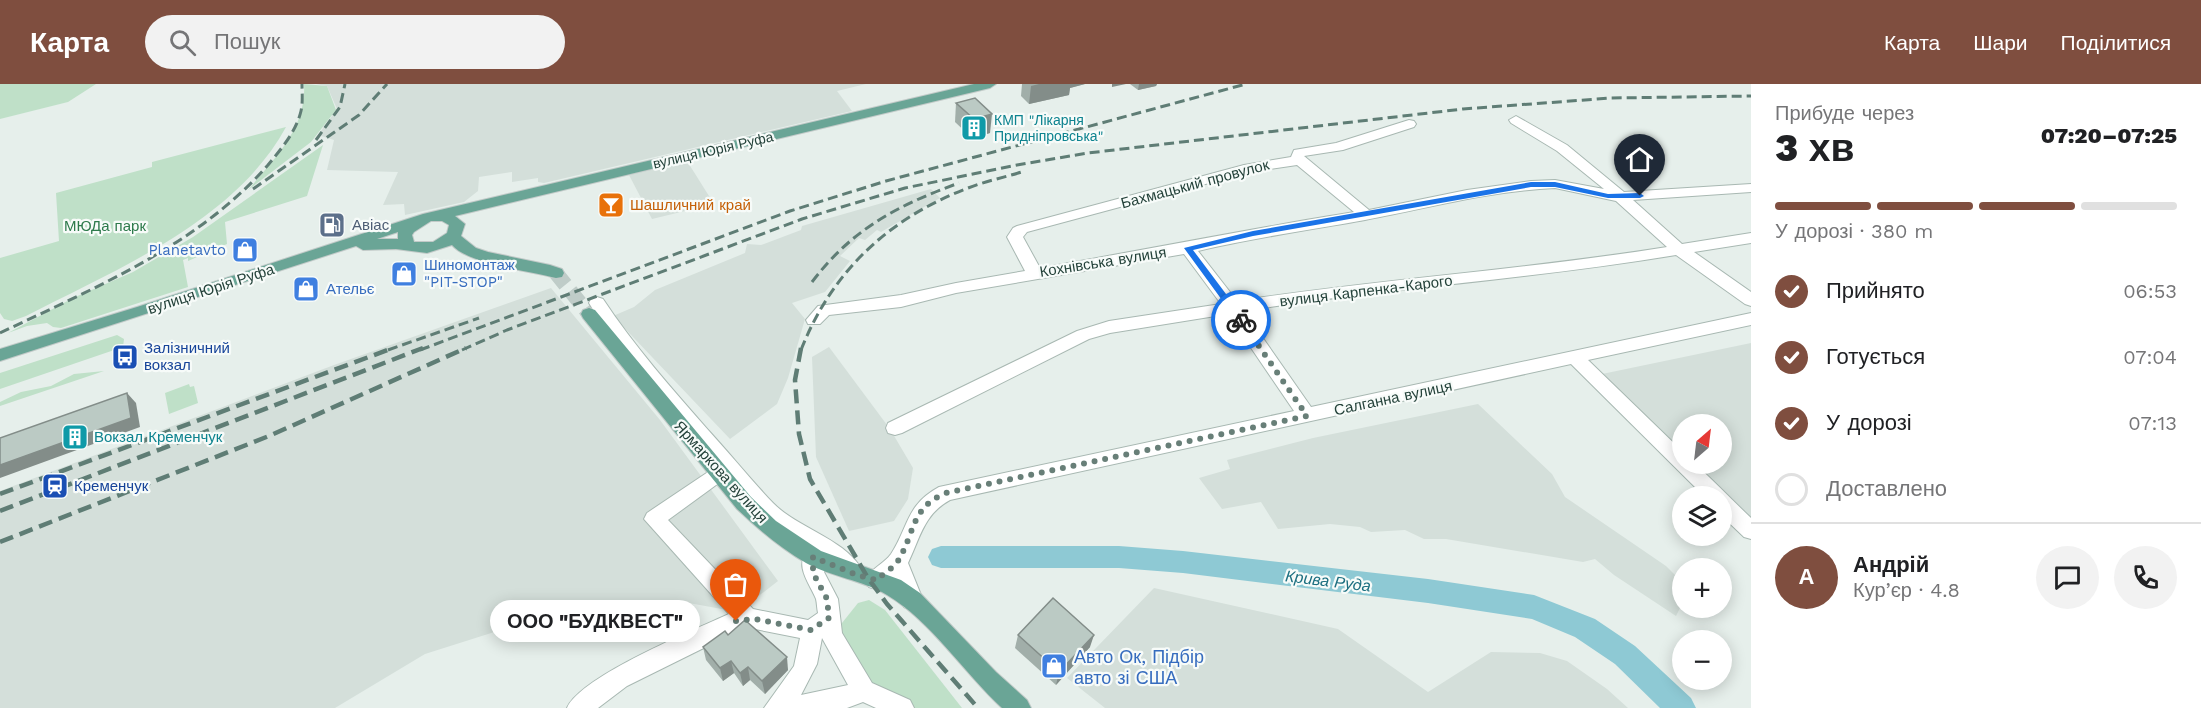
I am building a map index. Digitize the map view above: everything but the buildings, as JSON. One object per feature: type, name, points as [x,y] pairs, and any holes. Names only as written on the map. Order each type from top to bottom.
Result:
[{"type":"main road","name":"вулиця Юрія Руфа","points":[[436,216],[990,84]]},
{"type":"main road","points":[[429,248],[442,244],[475,212],[531,192]]},
{"type":"main road","points":[[408,244],[404,235],[420,220],[436,216],[449,218],[465,250],[491,258]]},
{"type":"main road","name":"вулиця Юрія Руфа","points":[[0,355],[143,312],[420,220]]},
{"type":"main road","points":[[340,246],[408,244],[417,248],[429,248],[470,257],[532,264],[556,273]]},
{"type":"main road","name":"Ярмаркова вулиця","points":[[593,308],[719,473],[744,503],[769,527],[813,557],[893,587],[912,600],[987,680],[1019,708]]},
{"type":"street","points":[[1516,120],[1562,148],[1590,169],[1678,249],[1751,300]]},
{"type":"street","name":"Бахмацький провулок","points":[[1035,274],[1015,237],[1022,229],[1250,168],[1300,160],[1297,156],[1299,153],[1338,147],[1409,124]]},
{"type":"street","points":[[1300,160],[1366,215]]},
{"type":"street","name":"Кохнівська вулиця","points":[[814,320],[824,310],[901,302],[956,288],[1188,248],[1253,233],[1366,215],[1467,194],[1538,184],[1555,184],[1620,197],[1751,188]]},
{"type":"street","name":"вулиця Карпенка-Карого","points":[[895,428],[1083,335],[1135,321],[1361,289],[1600,263],[1751,238]]},
{"type":"street","points":[[1188,248],[1233,308],[1307,416]]},
{"type":"street","points":[[593,308],[612,326],[661,388],[768,511],[867,577]]},
{"type":"street","name":"Салганна вулиця","points":[[867,577],[897,562],[918,513],[932,498],[946,493],[1751,319]]},
{"type":"street","points":[[1575,358],[1706,486]]},
{"type":"street","points":[[719,473],[654,519],[748,620]]},
{"type":"street","points":[[1732,513],[1751,531]]},
{"type":"street","points":[[776,708],[803,673],[827,599],[813,573],[813,557]]},
{"type":"street","points":[[897,562],[912,600]]},
{"type":"street","points":[[579,708],[619,678],[736,621],[755,619],[820,624],[831,635],[864,691],[902,708]]},
{"type":"street","points":[[792,708],[838,700],[864,691]]},
{"type":"shaded area","points":[[316,84],[866,84],[837,91],[852,111],[544,183],[538,182],[538,178],[512,182],[512,172],[479,177],[478,191],[464,202],[405,215],[404,204],[383,205],[398,172],[327,170],[334,140],[318,135],[337,109],[327,86]]},
{"type":"shaded area","points":[[687,161],[714,204],[652,219],[629,175]]},
{"type":"shaded area","points":[[931,189],[940,198],[881,232],[877,230],[865,240],[859,238],[840,256],[850,261],[825,292],[792,303],[805,319],[788,378],[777,404],[730,439],[613,316],[634,307],[655,290],[745,253],[747,244],[761,245],[801,230],[802,226]]},
{"type":"shaded area","points":[[551,288],[660,420],[778,581],[738,612],[678,601],[507,628],[425,654],[335,708],[0,708],[0,491],[334,365]]},
{"type":"shaded area","points":[[1751,343],[1751,517],[1732,499],[1732,486],[1718,486],[1706,474],[1732,474],[1732,414],[1672,414],[1672,441],[1602,374]]},
{"type":"shaded area","points":[[829,347],[890,429],[913,468],[908,499],[894,521],[849,531],[816,457],[812,357]]},
{"type":"shaded area","points":[[1478,404],[1552,474],[1565,497],[1672,572],[1672,613],[1614,575],[1595,559],[1583,562],[1446,539],[1424,539],[1405,530],[1371,532],[1360,527],[1330,524],[1278,529],[1261,502],[1222,509],[1199,478],[1230,469],[1227,460],[1313,438]]},
{"type":"shaded area","points":[[1154,588],[1338,629],[1428,692],[1491,652],[1540,653],[1567,661],[1607,689],[1628,708],[1105,708],[1067,678]]},
{"type":"green space","points":[[0,84],[96,84],[68,102],[0,119]]},
{"type":"green space","points":[[304,84],[327,86],[336,110],[311,142],[248,190],[278,154],[294,129],[304,100]]},
{"type":"green space","name":"МЮДа парк","points":[[286,127],[264,160],[237,190],[205,216],[171,239],[98,280],[26,316],[12,321],[4,319],[0,313],[0,258],[59,241],[56,193],[152,167],[152,162]]},
{"type":"green space","points":[[323,145],[307,196],[225,222],[227,244],[188,261],[188,258],[183,260],[188,287],[61,328],[47,323],[27,326],[8,333],[73,298],[133,272],[193,237]]},
{"type":"green space","points":[[117,335],[124,339],[123,347],[0,389],[0,373]]},
{"type":"green space","points":[[104,371],[0,406],[0,402],[21,392],[51,386],[74,374]]},
{"type":"green space","points":[[189,384],[190,387],[194,386],[198,403],[169,414],[165,393]]},
{"type":"green space","points":[[869,600],[885,610],[962,708],[909,708],[865,687],[834,633],[858,603]]},
{"type":"waterway","name":"Крива Руда","points":[[941,557],[1119,557],[1183,562],[1428,591],[1534,607],[1585,628],[1625,655],[1681,708]]},
{"type":"tunnel","points":[[556,273],[589,314]]},
{"type":"railway","points":[[0,333],[108,281],[177,242],[210,219],[240,194],[288,140],[301,111],[302,84]]},
{"type":"railway","points":[[316,140],[340,107],[345,84]]},
{"type":"railway","points":[[253,189],[359,115],[387,84]]},
{"type":"railway","points":[[420,350],[790,211],[886,181],[1246,84]]},
{"type":"railway","points":[[462,350],[507,330],[802,219],[905,188],[1017,165],[1088,153],[1463,109],[1611,98],[1751,96]]},
{"type":"railway","points":[[801,350],[829,296],[866,251],[889,232],[939,200],[1025,171]]},
{"type":"railway","points":[[812,282],[827,263],[860,233],[896,210],[959,183]]},
{"type":"railway","points":[[388,350],[479,318]]},
{"type":"railway","points":[[0,494],[393,348]]},
{"type":"railway","points":[[0,511],[423,348]]},
{"type":"railway","points":[[0,542],[269,436],[466,348]]},
{"type":"railway","points":[[801,348],[795,380],[799,434],[810,479],[868,578],[887,604],[978,708]]},
{"type":"way so far","points":[[736,621],[755,619],[811,630],[829,618],[827,599],[813,573],[813,557],[857,575],[876,580],[897,562],[918,513],[932,498],[971,487],[1307,416],[1241,320]]},
{"type":"place","name":"КМП \"Лікарня Придніпровська\"","points":[[974,128]]},
{"type":"place","name":"Шашличний край","points":[[611,205]]},
{"type":"place","name":"Авіас","points":[[332,225]]},
{"type":"place","name":"Planetavto","points":[[245,250]]},
{"type":"place","name":"Шиномонтаж \"PIT-STOP\"","points":[[404,274]]},
{"type":"place","name":"Ательє","points":[[306,289]]},
{"type":"place","name":"Залізничний вокзал","points":[[125,357]]},
{"type":"place","name":"Вокзал Кременчук","points":[[75,437]]},
{"type":"place","name":"Кременчук","points":[[55,486]]},
{"type":"place","name":"ООО \"БУДКВЕСТ\"","points":[[736,621]]},
{"type":"place","name":"Авто Ок, Підбір авто зі США","points":[[1054,666]]},
{"type":"route","points":[[1241,320],[1188,248],[1253,233],[1366,215],[1467,194],[1531,185],[1555,184],[1608,196],[1640,196]]}]
